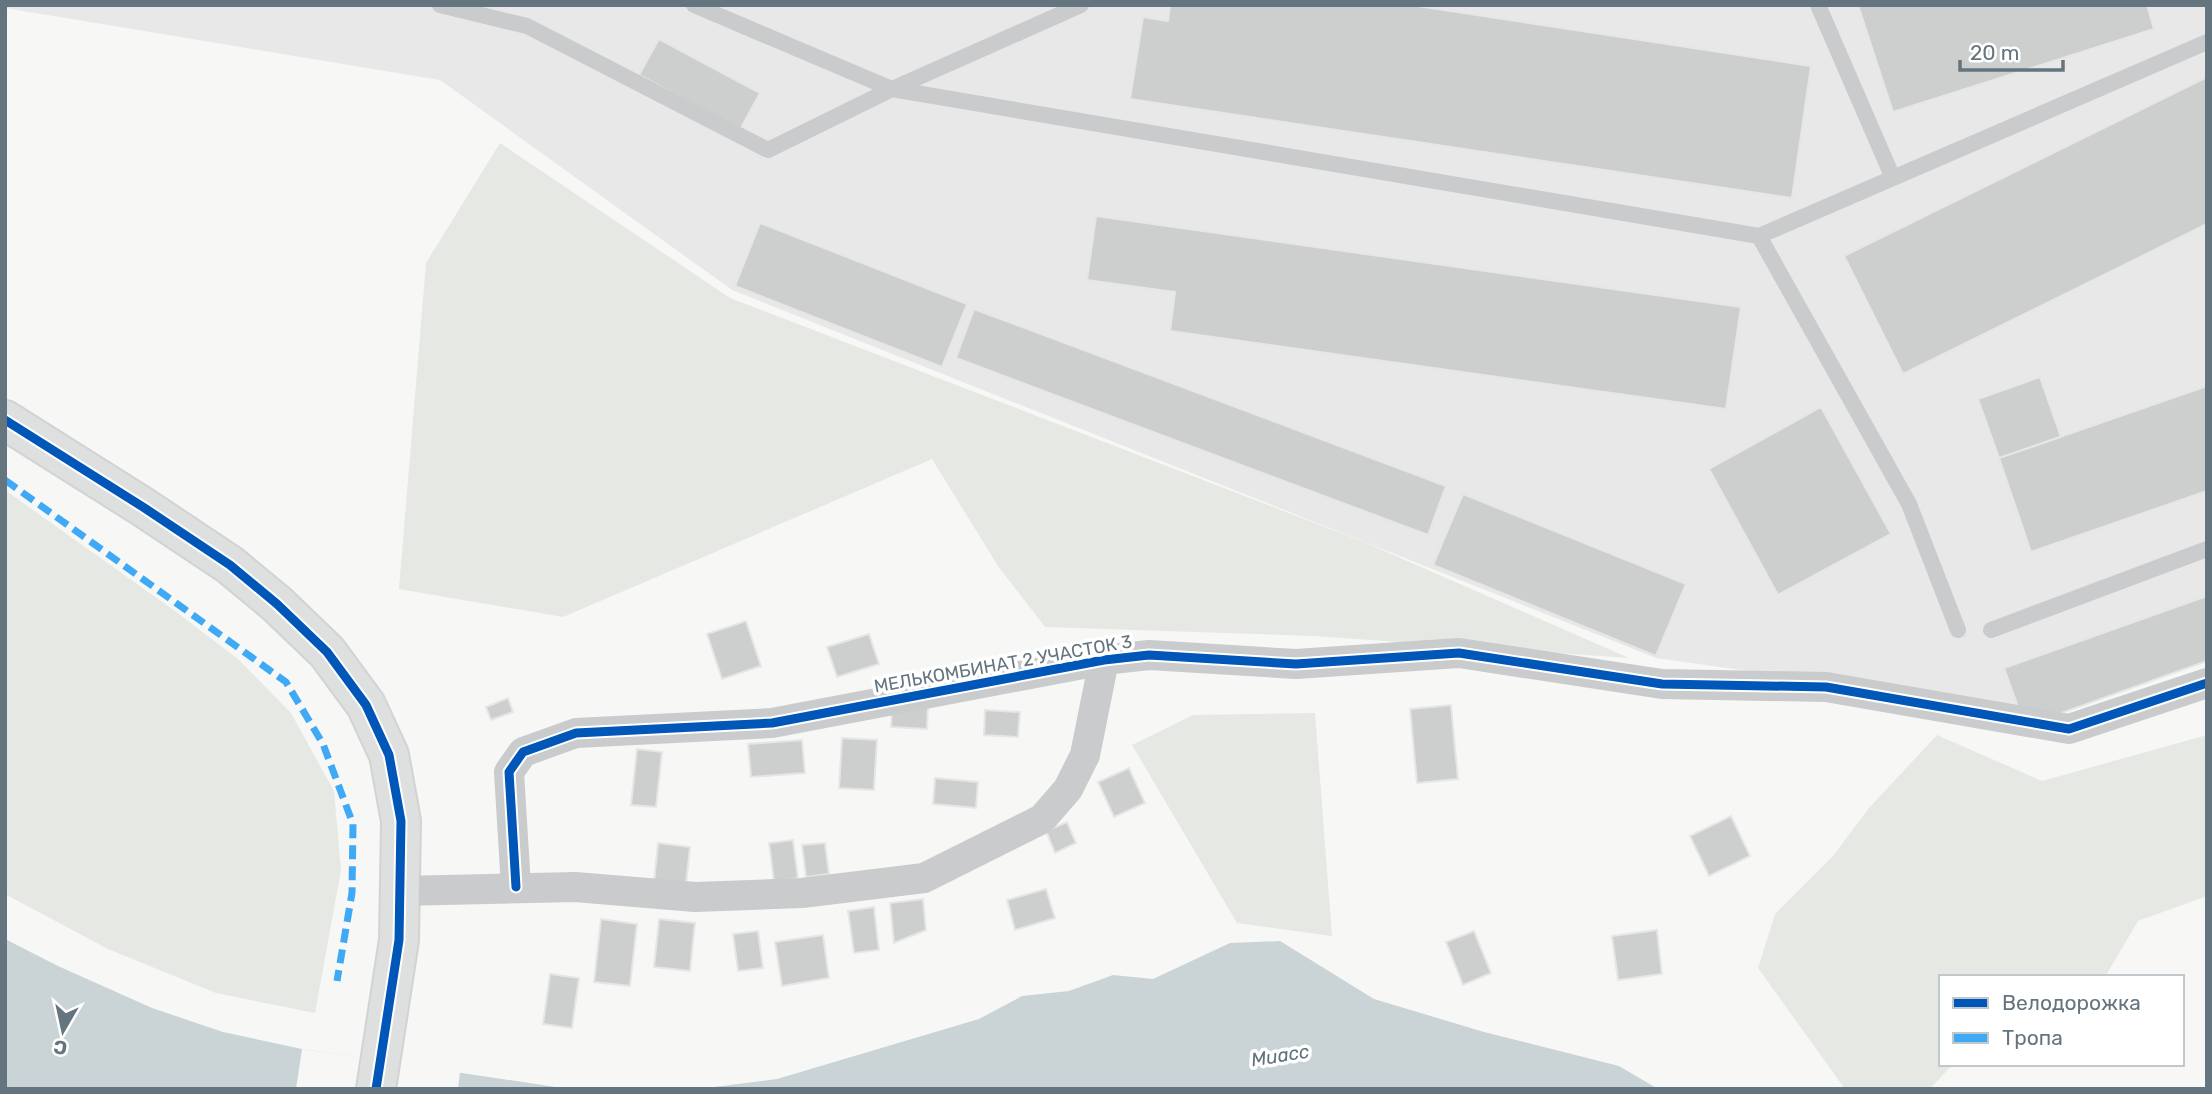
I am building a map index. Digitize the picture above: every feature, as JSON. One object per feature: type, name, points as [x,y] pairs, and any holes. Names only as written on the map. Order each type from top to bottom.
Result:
[{"type":"street","points":[[5,420],[230,565],[277,604],[327,652],[366,705],[389,755],[401,821],[398,940],[376,1089]]},
{"type":"street","name":"МЕЛЬКОМБИНАТ 2 УЧАСТОК 3","points":[[516,887],[509,772],[523,752],[576,733],[772,723],[1104,660],[1149,654],[1296,664],[1459,653],[1662,684],[1826,687],[2069,729],[2207,683]]},
{"type":"street","name":"МЕЛЬКОМБИНАТ 2 УЧАСТОК 3","points":[[401,891],[575,887],[695,897],[802,893],[924,878],[1042,819],[1068,789],[1085,755],[1104,660]]},
{"type":"lane","points":[[440,5],[527,26],[768,150],[892,89],[1081,5]]},
{"type":"lane","points":[[694,5],[892,89],[1759,236],[2207,42]]},
{"type":"lane","points":[[1818,5],[1893,178]]},
{"type":"lane","points":[[1759,236],[1909,504],[1958,630]]},
{"type":"lane","points":[[1992,630],[2207,549]]},
{"type":"shaded area","points":[[5,5],[2207,5],[2207,656],[2048,713],[1656,658],[732,290],[440,80],[5,8]]},
{"type":"shaded area","points":[[500,143],[730,298],[1364,542],[1629,658],[1314,636],[1045,627],[998,566],[932,459],[563,617],[399,589],[426,263]]},
{"type":"shaded area","points":[[5,490],[238,659],[291,713],[334,791],[341,870],[315,1013],[216,993],[108,949],[5,894]]},
{"type":"shaded area","points":[[1315,713],[1332,936],[1237,923],[1132,745],[1193,715]]},
{"type":"shaded area","points":[[1937,735],[2042,781],[2207,735],[2207,896],[2138,921],[2106,975],[1939,975],[1939,1066],[1951,1066],[1930,1089],[1845,1089],[1758,968],[1775,914],[1833,856],[1869,808]]},
{"type":"water","points":[[5,939],[152,1008],[223,1032],[302,1049],[569,1089],[5,1089]]},
{"type":"water","name":"Миасс","points":[[1280,941],[1374,999],[1484,1032],[1619,1066],[1658,1089],[698,1089],[777,1079],[979,1019],[1022,996],[1069,991],[1113,975],[1153,979],[1230,943]]},
{"type":"pier","points":[[302,1049],[460,1072],[458,1089],[296,1089]]},
{"type":"building","points":[[1170,5],[1411,5],[1811,66],[1792,198],[1130,99],[1143,17],[1168,21]]},
{"type":"building","points":[[1858,5],[2147,5],[2154,29],[1893,112]]},
{"type":"building","points":[[659,39],[760,93],[740,130],[639,75]]},
{"type":"building","points":[[2207,77],[2207,224],[1903,374],[1844,256]]},
{"type":"building","points":[[1096,216],[1741,307],[1726,409],[1170,331],[1175,292],[1087,280]]},
{"type":"building","points":[[760,223],[967,304],[942,367],[735,286]]},
{"type":"building","points":[[974,309],[1446,486],[1428,535],[956,358]]},
{"type":"building","points":[[2040,377],[2061,437],[1999,458],[1978,399]]},
{"type":"building","points":[[2207,386],[2207,491],[2031,552],[1999,458]]},
{"type":"building","points":[[1821,407],[1891,534],[1778,595],[1709,469]]},
{"type":"building","points":[[1463,494],[1686,584],[1656,656],[1433,565]]},
{"type":"building","points":[[2207,596],[2207,661],[2025,726],[2004,668]]},
{"type":"building","points":[[746,621],[761,666],[722,679],[707,634]]},
{"type":"building","points":[[869,634],[879,664],[837,677],[827,647]]},
{"type":"building","points":[[508,698],[513,712],[491,720],[486,707]]},
{"type":"building","points":[[892,704],[928,706],[927,729],[891,727]]},
{"type":"building","points":[[1451,705],[1458,779],[1417,783],[1410,709]]},
{"type":"building","points":[[985,710],[1020,712],[1018,737],[984,735]]},
{"type":"building","points":[[842,738],[877,740],[874,790],[839,788]]},
{"type":"building","points":[[802,740],[805,773],[751,777],[748,744]]},
{"type":"building","points":[[637,749],[662,752],[656,807],[631,805]]},
{"type":"building","points":[[1129,768],[1145,803],[1114,817],[1098,782]]},
{"type":"building","points":[[935,778],[978,782],[976,808],[933,804]]},
{"type":"building","points":[[1731,816],[1750,856],[1709,876],[1690,836]]},
{"type":"building","points":[[1067,822],[1076,843],[1055,853],[1046,831]]},
{"type":"building","points":[[793,840],[798,878],[774,882],[769,843]]},
{"type":"building","points":[[658,843],[690,847],[686,885],[654,882]]},
{"type":"building","points":[[825,843],[829,874],[806,877],[802,845]]},
{"type":"building","points":[[1046,889],[1055,918],[1015,930],[1007,900]]},
{"type":"building","points":[[923,899],[926,930],[894,943],[890,903]]},
{"type":"building","points":[[874,907],[879,950],[854,953],[848,911]]},
{"type":"building","points":[[601,919],[637,924],[630,986],[594,982]]},
{"type":"building","points":[[659,919],[695,923],[690,971],[654,967]]},
{"type":"building","points":[[1657,930],[1662,974],[1618,980],[1612,936]]},
{"type":"building","points":[[758,931],[763,968],[738,971],[733,934]]},
{"type":"building","points":[[1474,931],[1491,973],[1463,985],[1446,942]]},
{"type":"building","points":[[823,935],[829,978],[782,986],[775,942]]},
{"type":"building","points":[[550,974],[579,978],[572,1028],[543,1024]]},
{"type":"marked path","points":[[5,480],[286,682],[323,744],[353,824],[352,893],[337,981]]},
{"type":"cycle path","points":[[5,420],[230,565],[277,604],[327,652],[366,705],[389,755],[401,821],[399,940],[376,1089]]},
{"type":"cycle path","points":[[516,887],[509,772],[523,752],[576,733],[772,723],[1104,660],[1149,655],[1296,664],[1459,653],[1662,684],[1826,687],[2069,729],[2207,683]]}]
